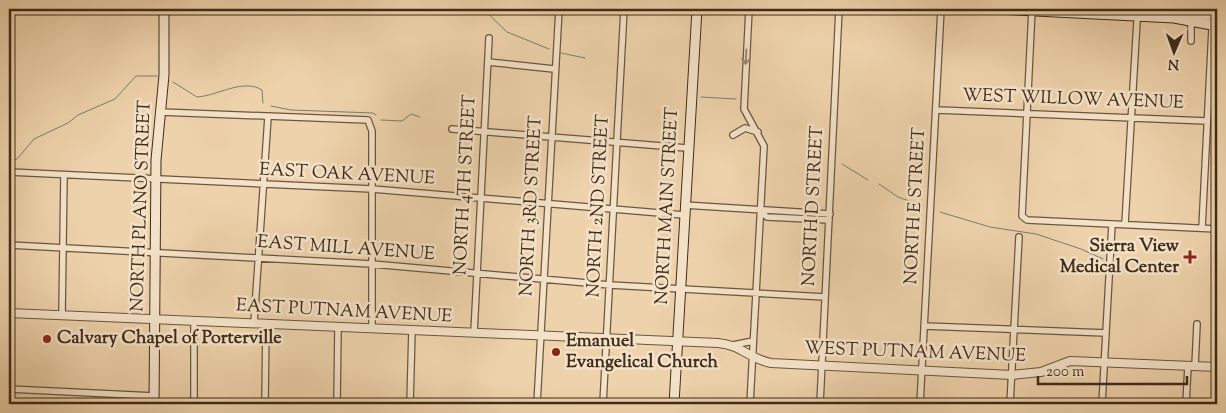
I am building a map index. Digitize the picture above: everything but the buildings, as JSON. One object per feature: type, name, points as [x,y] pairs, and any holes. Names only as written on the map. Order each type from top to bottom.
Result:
[{"type":"main road","name":"NORTH PLANO STREET","points":[[154,400],[156,179],[164,75],[164,9]]},
{"type":"main road","name":"NORTH MAIN STREET","points":[[674,404],[687,148],[697,9]]},
{"type":"main road","points":[[996,9],[1077,13],[1140,12],[1191,20],[1214,18]]},
{"type":"main road","points":[[1077,13],[1079,9],[1092,9]]},
{"type":"main road","points":[[1160,9],[1214,18]]},
{"type":"street","name":"NORTH 3RD STREET","points":[[537,404],[554,69],[559,9]]},
{"type":"street","name":"NORTH 2ND STREET","points":[[604,404],[624,9]]},
{"type":"street","points":[[749,9],[744,109],[764,146],[750,404]]},
{"type":"street","name":"NORTH D STREET","points":[[820,404],[839,9]]},
{"type":"street","name":"NORTH E STREET","points":[[920,404],[942,9]]},
{"type":"street","points":[[1032,10],[1021,213],[1027,220],[1217,229]]},
{"type":"street","points":[[1125,224],[1140,12]]},
{"type":"street","points":[[1202,228],[1214,18]]},
{"type":"street","points":[[1191,20],[1191,41]]},
{"type":"street","name":"NORTH 4TH STREET","points":[[474,333],[489,38]]},
{"type":"street","points":[[488,62],[554,69]]},
{"type":"street","name":"WEST WILLOW AVENUE","points":[[937,110],[1207,121]]},
{"type":"street","points":[[160,112],[368,120],[372,131],[372,329]]},
{"type":"street","points":[[254,322],[268,116]]},
{"type":"street","points":[[732,135],[745,128],[758,132]]},
{"type":"street","points":[[452,129],[687,148]]},
{"type":"street","name":"EAST OAK AVENUE","points":[[9,172],[372,189],[613,208],[760,211],[830,217]]},
{"type":"street","points":[[62,315],[64,175]]},
{"type":"street","points":[[1102,404],[1112,224]]},
{"type":"street","points":[[1010,404],[1019,237]]},
{"type":"street","name":"EAST MILL AVENUE","points":[[9,245],[372,264],[610,285],[825,297]]},
{"type":"street","name":"EAST PUTNAM AVENUE","points":[[9,313],[677,341]]},
{"type":"street","points":[[194,321],[194,404]]},
{"type":"street","points":[[265,404],[266,323]]},
{"type":"street","points":[[1186,404],[1197,324]]},
{"type":"street","points":[[924,326],[1106,333]]},
{"type":"street","points":[[337,404],[338,327]]},
{"type":"street","points":[[410,404],[412,330]]},
{"type":"street","name":"WEST PUTNAM AVENUE","points":[[677,341],[733,345],[753,341]]},
{"type":"street","name":"WEST PUTNAM AVENUE","points":[[733,345],[752,357],[771,363],[922,371],[1012,375],[1041,372],[1070,361],[1217,367]]},
{"type":"street","points":[[9,389],[154,400]]},
{"type":"waterway","points":[[483,9],[507,32],[549,49]]},
{"type":"waterway","points":[[561,53],[585,58]]},
{"type":"waterway","points":[[9,162],[17,159],[34,139],[68,123],[78,115],[115,99],[136,76],[157,76]]},
{"type":"waterway","points":[[173,82],[197,97],[238,87],[255,87],[262,90],[263,103]]},
{"type":"waterway","points":[[701,97],[736,99]]},
{"type":"waterway","points":[[271,106],[291,110],[373,113],[376,115]]},
{"type":"waterway","points":[[381,120],[402,121],[411,114],[420,117]]},
{"type":"waterway","points":[[842,164],[868,180]]},
{"type":"waterway","points":[[879,184],[898,197],[923,206]]},
{"type":"waterway","points":[[940,212],[990,227],[1036,234],[1081,249],[1103,259]]},
{"type":"place","name":"Sierra View Medical Center","points":[[1190,257]]},
{"type":"place","name":"Calvary Chapel of Porterville","points":[[47,339]]},
{"type":"place","name":"Emanuel Evangelical Church","points":[[556,352]]}]
